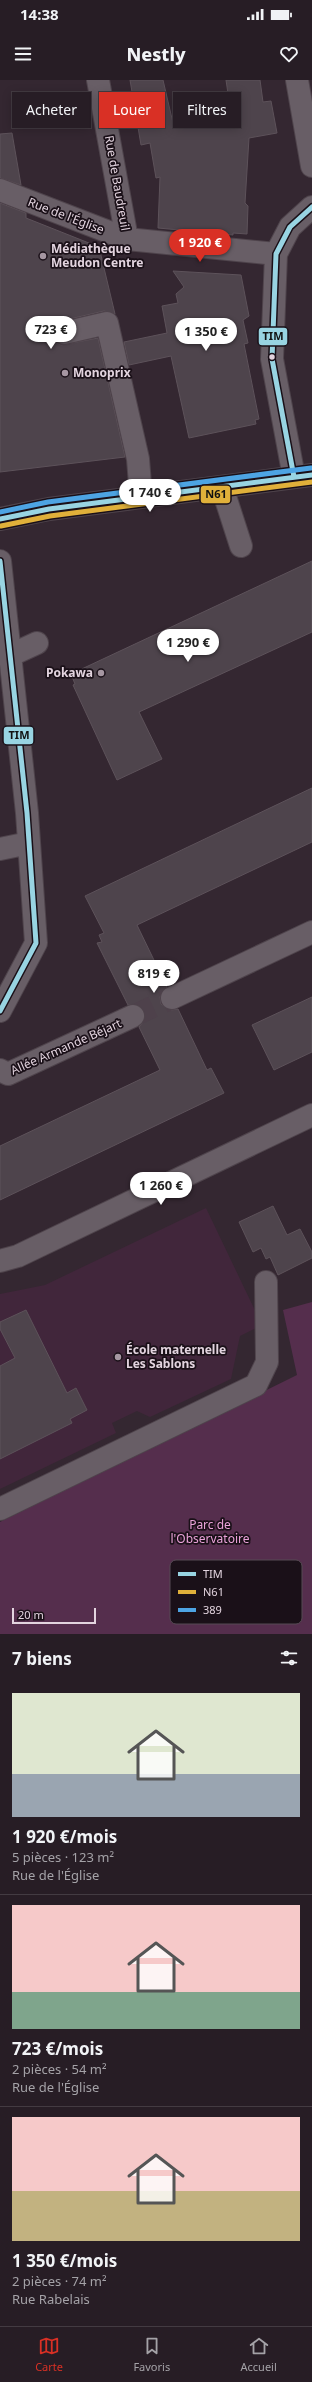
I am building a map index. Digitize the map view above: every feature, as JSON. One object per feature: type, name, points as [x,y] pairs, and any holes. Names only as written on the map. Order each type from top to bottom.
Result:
[{"type":"main road","points":[[0,519],[49,509],[303,476]]},
{"type":"street","name":"Rue de Baudreuil","points":[[98,80],[127,239]]},
{"type":"street","points":[[297,80],[312,166]]},
{"type":"street","name":"Rue de l'Église","points":[[0,190],[127,239],[276,254]]},
{"type":"street","points":[[303,476],[272,358],[276,254],[290,226],[312,208]]},
{"type":"street","points":[[64,333],[107,323],[138,459],[141,497]]},
{"type":"street","points":[[222,487],[241,546]]},
{"type":"street","points":[[0,561],[12,656],[36,943],[0,1011]]},
{"type":"street","points":[[12,656],[37,643]]},
{"type":"street","points":[[0,849],[28,843]]},
{"type":"street","points":[[172,998],[312,932]]},
{"type":"street","name":"Allée Armande Béjart","points":[[0,1070],[8,1074],[133,1016]]},
{"type":"street","points":[[0,1261],[18,1256],[312,1115]]},
{"type":"street","points":[[0,1510],[256,1385],[267,1362],[266,1282]]},
{"type":"shaded area","name":"École maternelle Les Sablons","points":[[206,1208],[262,1325],[240,1336],[231,1379],[150,1417],[137,1411],[112,1423],[116,1433],[0,1489],[0,1294],[45,1285]]},
{"type":"green space","name":"Parc de l'Observatoire","points":[[312,1302],[312,1634],[0,1634],[0,1522],[297,1375],[283,1310]]},
{"type":"building","points":[[130,80],[163,80],[173,128],[241,128],[241,92],[228,92],[226,80],[260,80],[263,102],[271,101],[277,133],[249,138],[245,203],[248,206],[247,234],[233,233],[233,235],[158,228],[160,177],[156,178],[150,143],[141,145],[138,128],[165,128],[165,92],[132,92]]},
{"type":"building","points":[[12,133],[21,185],[0,178],[0,134]]},
{"type":"building","name":"Monoprix","points":[[0,203],[26,213],[26,218],[99,247],[115,314],[104,311],[61,321],[55,324],[52,335],[55,342],[61,345],[98,338],[125,457],[0,472]]},
{"type":"building","points":[[173,271],[241,275],[249,316],[243,320],[248,343],[244,344],[259,419],[255,420],[256,424],[189,438],[171,356],[129,365],[124,342],[167,333],[162,306],[178,303],[176,294],[184,287]]},
{"type":"building","points":[[312,561],[312,632],[139,712],[162,759],[117,780],[73,685],[75,684],[71,674]]},
{"type":"building","points":[[312,788],[312,842],[137,925],[167,987],[160,997],[161,1004],[171,1010],[178,1009],[207,1070],[211,1068],[224,1093],[0,1200],[0,1146],[160,1070],[139,1027],[143,1023],[144,1011],[140,1006],[128,1005],[97,943],[102,942],[99,935],[104,933],[85,896]]},
{"type":"building","points":[[312,997],[312,1052],[274,1070],[252,1025]]},
{"type":"building","points":[[273,1206],[287,1235],[300,1229],[312,1252],[312,1258],[278,1275],[270,1257],[266,1259],[261,1248],[253,1252],[239,1222]]},
{"type":"building","points":[[26,1310],[67,1393],[76,1388],[87,1410],[70,1419],[72,1423],[0,1459],[0,1366],[15,1358],[0,1329],[0,1322]]},
{"type":"tunnel","points":[[133,1016],[172,998]]},
{"type":"transit line","name":"TIM","points":[[294,477],[272,359],[276,254],[290,227],[312,207]]},
{"type":"transit line","name":"389","points":[[0,512],[48,502],[311,468]]},
{"type":"transit line","name":"TIM","points":[[0,519],[49,509],[312,475]]},
{"type":"transit line","name":"N61","points":[[1,526],[50,516],[312,482]]},
{"type":"transit line","name":"TIM","points":[[0,561],[27,813],[36,943],[0,1011]]},
{"type":"place","name":"Médiathèque Meudon Centre","points":[[43,256]]},
{"type":"place","name":"Monoprix","points":[[65,373]]},
{"type":"place","name":"Pokawa","points":[[101,673]]},
{"type":"place","name":"École maternelle Les Sablons","points":[[118,1357]]}]
